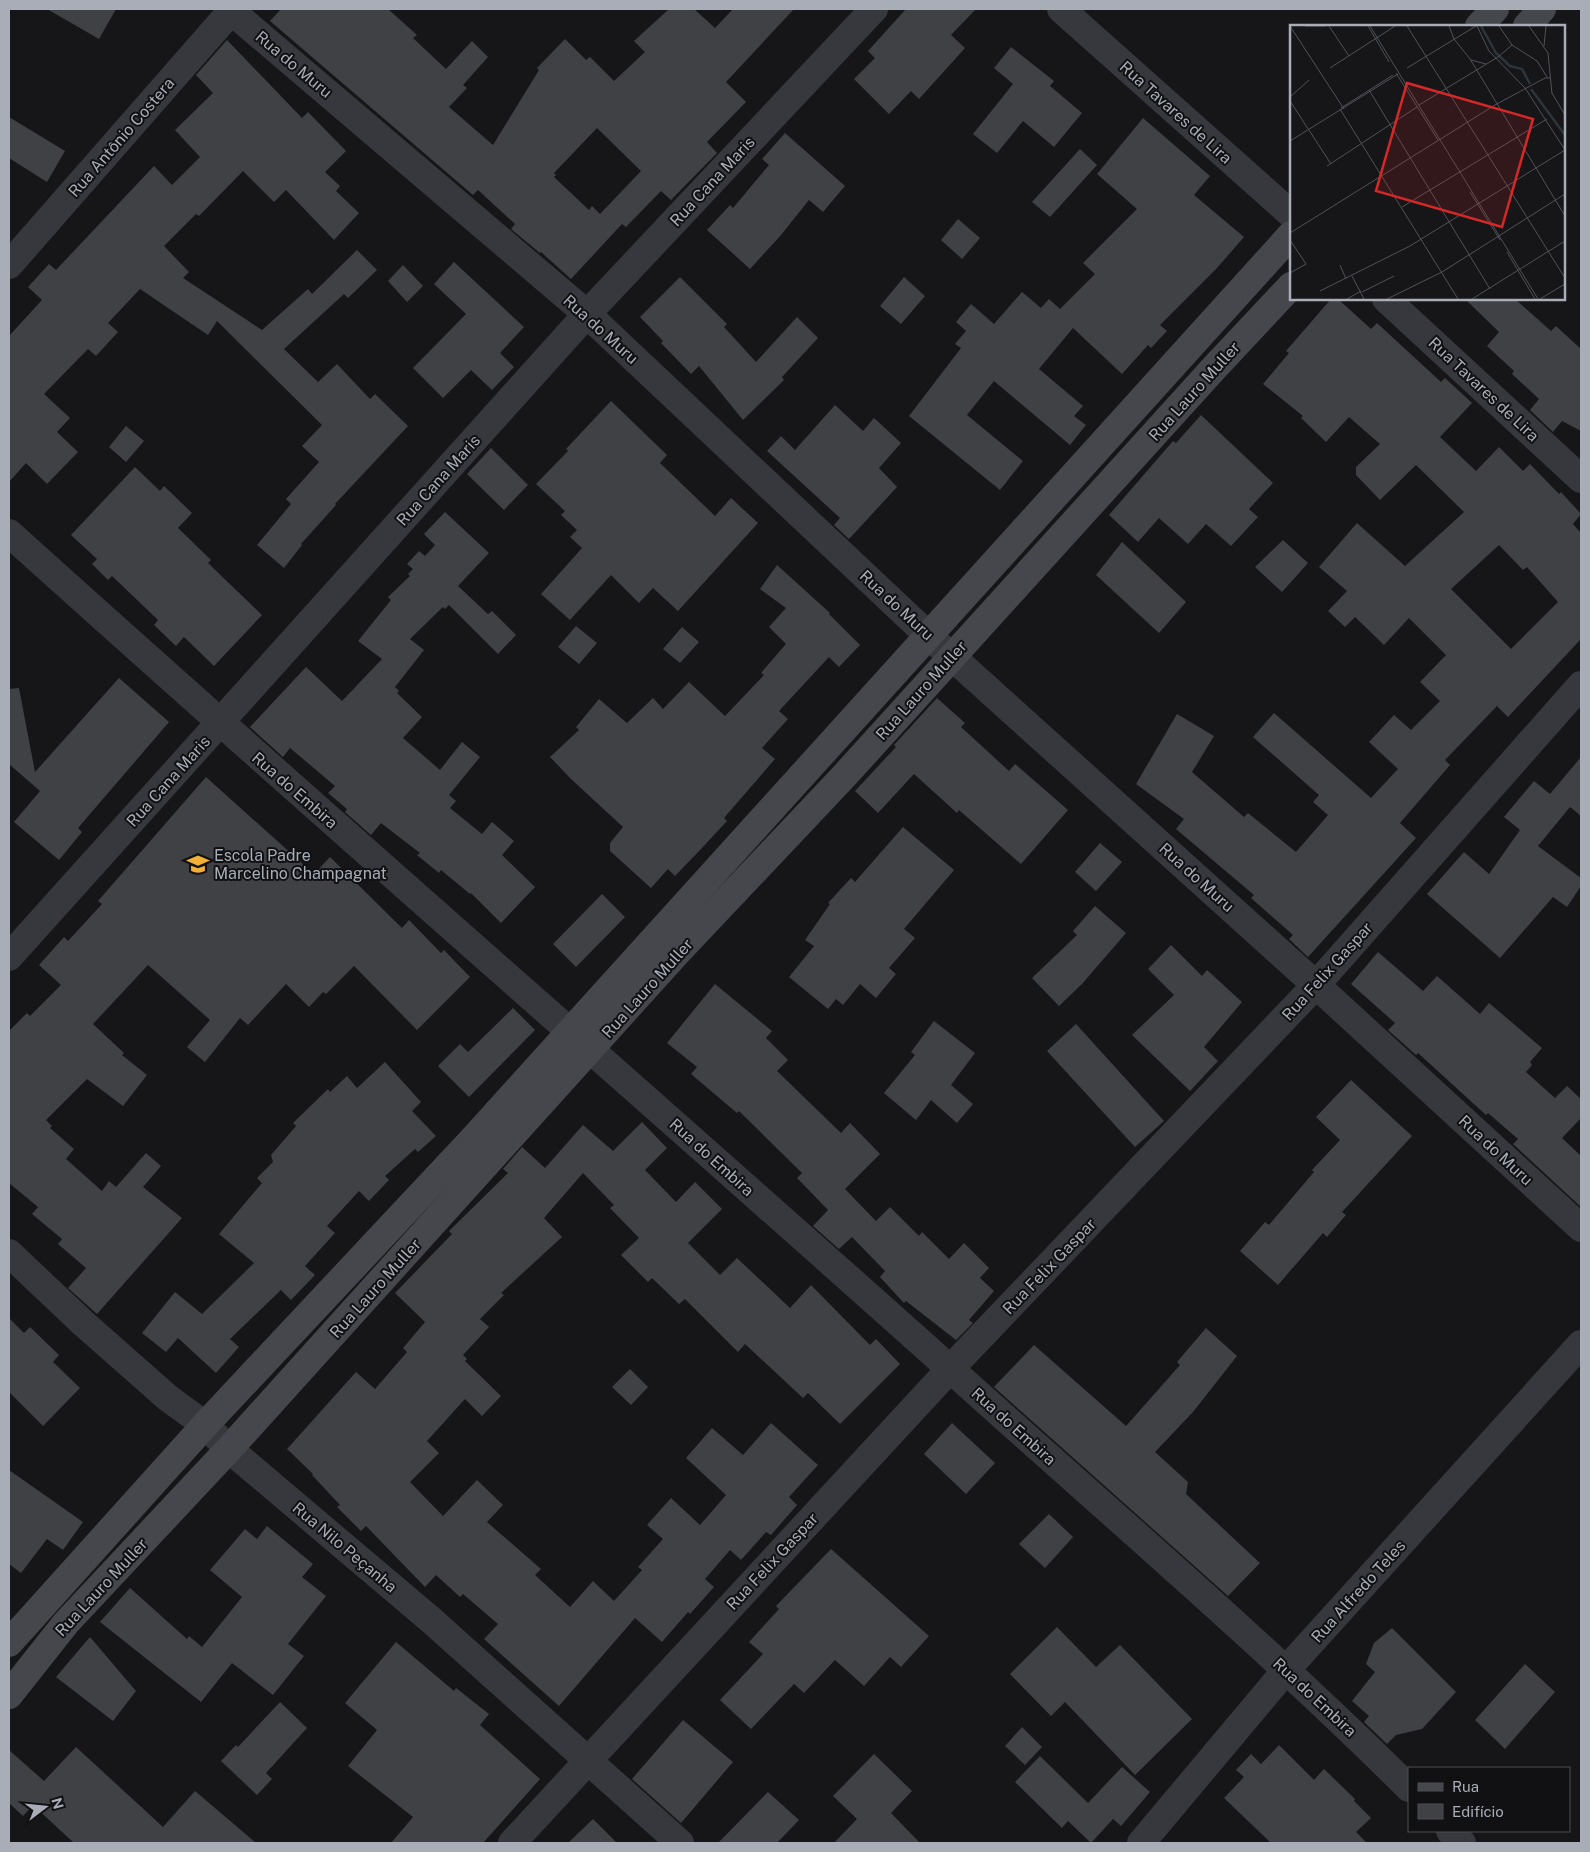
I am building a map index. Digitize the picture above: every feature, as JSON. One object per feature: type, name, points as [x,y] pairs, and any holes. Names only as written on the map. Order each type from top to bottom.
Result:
[{"type":"street","name":"Rua do Muru","points":[[231,9],[587,314],[930,637],[1316,985],[1581,1228]]},
{"type":"street","name":"Rua Antônio Costera","points":[[9,264],[231,9]]},
{"type":"street","name":"Rua Cana Maris","points":[[9,956],[220,724],[587,314],[874,9]]},
{"type":"street","name":"Rua Tavares de Lira","points":[[1061,9],[1290,213]]},
{"type":"street","points":[[1480,25],[1495,9]]},
{"type":"street","points":[[1528,25],[1542,9]]},
{"type":"street","name":"Rua Lauro Muller","points":[[9,1643],[205,1425],[467,1145],[930,637],[1026,527],[1290,236]]},
{"type":"street","name":"Rua Lauro Muller","points":[[9,1695],[66,1622],[229,1449],[673,957],[845,775],[952,655],[1290,287]]},
{"type":"street","name":"Rua Tavares de Lira","points":[[1387,300],[1581,479]]},
{"type":"street","name":"Rua do Embira","points":[[9,533],[220,724],[591,1049],[1286,1670],[1408,1787]]},
{"type":"street","name":"Rua Felix Gaspar","points":[[512,1843],[950,1369],[1316,985],[1581,684]]},
{"type":"street","points":[[652,940],[673,957]]},
{"type":"street","name":"Rua Nilo Peçanha","points":[[9,1253],[168,1398],[205,1425],[229,1449],[431,1620],[586,1761],[680,1843]]},
{"type":"street","name":"Rua Alfredo Teles","points":[[1141,1843],[1286,1670],[1581,1344]]},
{"type":"street","points":[[1451,1832],[1462,1843]]},
{"type":"building","points":[[47,9],[116,9],[99,39]]},
{"type":"building","points":[[281,9],[388,9],[417,35],[413,38],[446,69],[472,41],[488,57],[463,85],[467,88],[449,107],[493,145],[539,70],[537,68],[565,39],[586,60],[590,57],[614,81],[645,52],[634,41],[669,9],[694,9],[715,28],[733,9],[794,9],[726,82],[746,102],[707,142],[717,153],[671,200],[661,191],[626,227],[622,224],[571,279],[541,252],[511,229],[515,224],[478,190],[473,195],[270,21]],"holes":[[[597,128],[641,171],[600,214],[592,206],[589,210],[554,177],[556,175],[554,173]]]},
{"type":"building","points":[[906,9],[976,9],[951,35],[965,48],[919,99],[911,91],[889,114],[854,79],[875,58],[868,51]]},
{"type":"building","points":[[227,40],[302,118],[308,112],[346,151],[325,172],[340,186],[336,191],[359,213],[334,240],[286,190],[274,202],[243,171],[199,216],[196,214],[164,246],[189,272],[183,278],[262,330],[308,289],[312,294],[357,250],[377,270],[348,298],[344,294],[284,349],[318,382],[337,364],[370,399],[375,394],[408,426],[335,504],[301,544],[284,568],[257,545],[291,504],[286,499],[319,462],[302,446],[322,425],[217,321],[208,335],[140,289],[108,323],[118,332],[96,356],[88,349],[44,394],[70,418],[57,432],[78,452],[47,484],[26,463],[9,482],[9,336],[42,300],[28,287],[49,264],[56,270],[154,166],[172,185],[200,157],[175,130],[213,93],[196,75]]},
{"type":"building","points":[[1011,47],[1054,81],[1050,86],[1082,113],[1054,147],[1023,121],[997,153],[973,134],[1013,84],[994,68]]},
{"type":"building","points":[[9,117],[65,151],[47,182],[9,158]]},
{"type":"building","points":[[1143,118],[1210,176],[1194,195],[1244,237],[1217,268],[1160,325],[1167,331],[1151,348],[1148,345],[1122,374],[1073,328],[1039,369],[1083,406],[1074,416],[1086,425],[1070,445],[994,381],[967,415],[1023,461],[1000,490],[909,416],[961,348],[955,344],[966,331],[956,322],[971,304],[994,324],[1022,292],[1041,308],[1049,299],[1060,309],[1095,274],[1083,263],[1137,209],[1097,174]]},
{"type":"building","points":[[785,133],[845,186],[823,212],[809,200],[750,269],[707,230],[730,205],[733,208],[769,165],[762,159]]},
{"type":"building","points":[[1080,149],[1097,165],[1050,217],[1032,202]]},
{"type":"building","points":[[958,219],[980,238],[962,259],[941,240]]},
{"type":"building","points":[[454,262],[524,327],[500,353],[514,367],[492,390],[471,370],[443,398],[413,368],[466,314],[434,284]]},
{"type":"building","points":[[403,265],[423,286],[407,302],[388,281]]},
{"type":"building","points":[[680,277],[727,324],[724,327],[756,362],[797,317],[818,338],[782,377],[784,380],[743,420],[699,366],[691,374],[661,343],[663,341],[640,317]]},
{"type":"building","points":[[904,277],[925,296],[901,324],[880,306]]},
{"type":"building","points":[[1330,300],[1339,300],[1371,329],[1377,323],[1441,382],[1445,378],[1472,403],[1440,437],[1476,471],[1499,447],[1523,471],[1530,464],[1559,494],[1561,492],[1581,514],[1573,524],[1581,533],[1581,639],[1508,717],[1497,706],[1445,760],[1450,765],[1400,823],[1416,838],[1308,957],[1289,939],[1293,935],[1251,898],[1254,895],[1176,829],[1184,819],[1136,784],[1177,714],[1214,736],[1192,772],[1244,817],[1248,813],[1296,852],[1328,815],[1313,802],[1319,795],[1253,737],[1274,713],[1371,798],[1398,769],[1369,742],[1394,715],[1411,730],[1440,701],[1420,682],[1446,655],[1409,618],[1384,645],[1355,617],[1345,627],[1328,611],[1347,591],[1319,567],[1357,523],[1405,566],[1464,512],[1416,465],[1380,500],[1356,475],[1356,467],[1380,444],[1349,417],[1326,442],[1301,418],[1303,416],[1263,384],[1289,353],[1286,351]],"holes":[[[1499,545],[1523,570],[1527,567],[1558,602],[1511,649],[1451,589]]]},
{"type":"building","points":[[1466,300],[1516,300],[1551,331],[1556,326],[1581,349],[1581,431],[1562,421],[1553,432],[1530,410],[1539,399],[1512,374],[1514,371],[1487,346],[1499,332]]},
{"type":"building","points":[[611,401],[667,455],[660,463],[715,516],[731,498],[758,523],[678,611],[653,588],[639,603],[611,575],[570,620],[541,594],[582,548],[570,537],[577,530],[561,515],[565,511],[536,484],[568,451],[566,449]]},
{"type":"building","points":[[835,405],[863,431],[874,418],[901,443],[879,468],[897,487],[849,539],[834,525],[840,518],[767,451],[781,436],[795,450]]},
{"type":"building","points":[[1201,415],[1273,483],[1249,509],[1258,517],[1231,546],[1206,524],[1188,544],[1159,518],[1138,542],[1109,515],[1173,441],[1176,443]]},
{"type":"building","points":[[126,426],[144,441],[126,462],[109,447]]},
{"type":"building","points":[[491,448],[528,485],[504,510],[467,474]]},
{"type":"building","points":[[135,467],[160,491],[164,486],[192,513],[178,528],[211,560],[208,563],[262,615],[214,666],[184,637],[176,646],[154,625],[158,620],[112,576],[108,580],[92,564],[97,559],[71,535]]},
{"type":"building","points":[[445,512],[489,553],[458,586],[488,614],[492,611],[516,635],[498,654],[449,605],[445,609],[443,607],[410,639],[424,650],[395,687],[399,691],[397,693],[422,717],[403,738],[440,770],[462,742],[480,757],[449,795],[456,801],[450,808],[482,834],[492,822],[514,841],[502,855],[535,887],[501,923],[471,893],[441,870],[439,873],[417,855],[420,853],[381,823],[371,835],[345,812],[347,809],[328,793],[335,786],[290,748],[283,757],[250,727],[306,667],[342,701],[382,659],[358,641],[391,600],[388,597],[410,576],[408,574],[413,569],[407,564],[419,551],[425,556],[435,545],[424,534]]},
{"type":"building","points":[[1283,540],[1308,563],[1282,592],[1255,567]]},
{"type":"building","points":[[1122,542],[1186,602],[1159,633],[1096,575]]},
{"type":"building","points":[[777,565],[830,613],[860,645],[839,667],[829,657],[779,711],[788,719],[762,748],[775,759],[724,818],[727,821],[701,849],[675,876],[668,869],[651,888],[610,851],[610,843],[623,827],[550,757],[579,730],[576,727],[599,699],[627,723],[653,698],[663,709],[689,682],[725,716],[764,675],[761,673],[786,644],[769,627],[786,608],[760,589]]},
{"type":"building","points":[[576,626],[597,643],[579,664],[558,647]]},
{"type":"building","points":[[682,627],[699,642],[680,663],[663,649]]},
{"type":"building","points":[[119,678],[169,722],[78,828],[82,832],[59,860],[14,822],[40,791],[9,764],[9,689],[19,688],[35,772]]},
{"type":"building","points":[[937,698],[965,723],[961,727],[1009,771],[1015,764],[1068,810],[1021,864],[959,810],[957,813],[914,774],[878,813],[855,791],[896,747],[894,745]]},
{"type":"building","points":[[1581,757],[1581,816],[1570,807],[1538,846],[1581,878],[1581,886],[1567,907],[1553,897],[1500,958],[1427,894],[1464,852],[1489,874],[1520,830],[1504,817],[1534,781],[1550,794]]},
{"type":"building","points":[[206,777],[314,874],[330,857],[402,928],[409,920],[441,953],[444,950],[470,977],[417,1030],[354,966],[326,994],[323,992],[309,1007],[286,984],[248,1025],[240,1018],[205,1062],[187,1047],[210,1020],[148,965],[93,1024],[124,1053],[122,1055],[147,1075],[123,1106],[87,1079],[46,1120],[52,1126],[50,1128],[74,1149],[66,1159],[102,1191],[109,1181],[116,1187],[146,1153],[161,1166],[143,1187],[182,1218],[97,1314],[68,1288],[86,1268],[58,1244],[62,1239],[32,1214],[38,1207],[9,1183],[9,1031],[27,1013],[30,1016],[61,985],[39,965],[64,937],[68,941],[102,904],[98,901]]},
{"type":"building","points":[[903,827],[954,870],[904,929],[915,938],[889,968],[896,974],[876,998],[860,984],[843,1005],[836,999],[828,1009],[789,977],[814,946],[805,940],[830,904],[828,903],[851,878],[855,882]]},
{"type":"building","points":[[1100,843],[1122,862],[1096,891],[1075,872]]},
{"type":"building","points":[[602,894],[625,917],[576,967],[553,944]]},
{"type":"building","points":[[1095,906],[1126,933],[1082,984],[1059,1006],[1032,978],[1077,935],[1073,931]]},
{"type":"building","points":[[1171,945],[1202,976],[1207,970],[1242,1002],[1204,1047],[1218,1061],[1190,1091],[1132,1035],[1174,995],[1148,969]]},
{"type":"building","points":[[1378,952],[1423,991],[1437,976],[1480,1014],[1489,1003],[1542,1048],[1530,1062],[1532,1065],[1526,1072],[1555,1098],[1567,1086],[1581,1099],[1581,1118],[1562,1138],[1581,1156],[1581,1207],[1513,1144],[1518,1139],[1488,1113],[1486,1115],[1418,1053],[1416,1055],[1388,1030],[1395,1023],[1351,984]]},
{"type":"building","points":[[715,984],[772,1031],[766,1038],[788,1060],[777,1071],[841,1133],[850,1123],[880,1154],[845,1189],[876,1221],[890,1207],[919,1236],[922,1232],[949,1259],[964,1243],[989,1268],[980,1278],[994,1291],[969,1320],[973,1323],[956,1340],[906,1301],[904,1303],[880,1277],[885,1271],[852,1237],[839,1249],[813,1226],[828,1210],[797,1178],[802,1173],[739,1111],[737,1113],[691,1074],[697,1067],[667,1043]]},
{"type":"building","points":[[513,1008],[535,1030],[469,1097],[438,1066],[460,1044],[468,1052]]},
{"type":"building","points":[[934,1021],[975,1053],[951,1085],[973,1104],[957,1123],[931,1100],[916,1120],[884,1093],[915,1055],[911,1052]]},
{"type":"building","points":[[1076,1024],[1164,1121],[1135,1147],[1047,1051]]},
{"type":"building","points":[[385,1062],[421,1102],[412,1111],[436,1136],[418,1152],[415,1149],[385,1176],[389,1180],[369,1201],[359,1191],[327,1226],[335,1233],[305,1266],[315,1275],[291,1300],[281,1290],[230,1339],[239,1347],[216,1373],[178,1338],[166,1352],[142,1333],[175,1292],[202,1314],[254,1263],[219,1234],[262,1183],[257,1178],[273,1162],[271,1155],[296,1126],[293,1123],[328,1089],[330,1092],[347,1076],[357,1088]]},
{"type":"building","points":[[1351,1080],[1412,1136],[1342,1212],[1346,1215],[1327,1237],[1323,1233],[1278,1285],[1240,1251],[1265,1222],[1269,1225],[1314,1172],[1312,1170],[1340,1140],[1316,1117]]},
{"type":"building","points":[[642,1122],[667,1148],[645,1170],[676,1202],[695,1182],[722,1209],[688,1243],[720,1275],[737,1258],[790,1308],[811,1285],[870,1345],[876,1339],[900,1364],[840,1424],[808,1393],[803,1398],[745,1344],[738,1352],[685,1299],[679,1304],[652,1278],[648,1282],[621,1255],[639,1238],[610,1208],[614,1205],[583,1173],[544,1218],[562,1237],[501,1293],[504,1295],[480,1319],[489,1327],[463,1355],[467,1359],[465,1361],[501,1396],[482,1416],[465,1399],[427,1441],[439,1453],[410,1482],[443,1516],[477,1480],[503,1505],[487,1522],[541,1569],[535,1575],[570,1607],[593,1581],[614,1601],[642,1570],[638,1567],[663,1539],[647,1525],[671,1498],[700,1525],[726,1495],[686,1458],[712,1428],[743,1455],[771,1423],[818,1465],[789,1497],[797,1505],[771,1535],[766,1532],[741,1560],[730,1550],[705,1579],[714,1587],[690,1614],[688,1612],[662,1642],[635,1618],[559,1706],[484,1639],[498,1624],[463,1594],[460,1597],[436,1575],[425,1587],[366,1526],[361,1531],[337,1507],[340,1505],[313,1474],[287,1449],[356,1372],[375,1389],[407,1352],[403,1348],[425,1322],[395,1293],[452,1234],[449,1231],[508,1173],[503,1169],[522,1147],[545,1168],[583,1125],[613,1151]]},
{"type":"building","points":[[9,1318],[24,1333],[30,1327],[59,1355],[53,1362],[80,1388],[43,1426],[9,1392]]},
{"type":"building","points":[[1206,1328],[1237,1356],[1193,1412],[1155,1452],[1188,1482],[1186,1494],[1260,1563],[1228,1596],[994,1387],[1034,1345],[1126,1426],[1180,1365],[1177,1362]]},
{"type":"building","points":[[630,1369],[648,1387],[631,1405],[612,1387]]},
{"type":"building","points":[[952,1423],[995,1463],[966,1494],[924,1454]]},
{"type":"building","points":[[9,1470],[83,1522],[63,1550],[47,1539],[21,1573],[9,1564]]},
{"type":"building","points":[[1049,1514],[1073,1537],[1045,1568],[1019,1544]]},
{"type":"building","points":[[267,1526],[313,1564],[302,1577],[326,1596],[288,1644],[304,1656],[273,1695],[232,1663],[201,1702],[100,1622],[130,1588],[187,1639],[189,1636],[202,1647],[242,1597],[210,1570],[245,1529],[257,1539]]},
{"type":"building","points":[[831,1549],[929,1636],[901,1667],[890,1657],[864,1686],[835,1660],[804,1693],[794,1684],[751,1729],[720,1700],[763,1654],[749,1642],[779,1609],[776,1606]]},
{"type":"building","points":[[1057,1627],[1096,1667],[1120,1645],[1192,1719],[1135,1775],[1065,1702],[1051,1716],[1010,1674]]},
{"type":"building","points":[[1392,1628],[1456,1692],[1422,1729],[1396,1735],[1387,1744],[1364,1722],[1369,1716],[1352,1701],[1375,1672],[1366,1664],[1374,1643]]},
{"type":"building","points":[[90,1637],[136,1691],[113,1721],[56,1677]]},
{"type":"building","points":[[396,1642],[454,1691],[456,1688],[489,1714],[480,1725],[540,1779],[483,1843],[391,1843],[413,1817],[348,1766],[377,1730],[345,1703]]},
{"type":"building","points":[[1525,1664],[1555,1692],[1505,1749],[1475,1720]]},
{"type":"building","points":[[280,1702],[307,1728],[266,1773],[272,1779],[257,1795],[221,1761],[236,1745],[238,1747]]},
{"type":"building","points":[[683,1720],[733,1762],[681,1823],[632,1779]]},
{"type":"building","points":[[1022,1727],[1042,1747],[1025,1765],[1005,1746]]},
{"type":"building","points":[[1279,1745],[1314,1780],[1324,1769],[1355,1799],[1354,1801],[1371,1818],[1356,1832],[1367,1843],[1271,1843],[1224,1798],[1244,1777],[1236,1770],[1251,1754],[1261,1764]]},
{"type":"building","points":[[76,1747],[163,1827],[195,1791],[256,1843],[74,1843],[33,1805],[23,1816],[9,1803],[9,1750],[44,1781]]},
{"type":"building","points":[[874,1754],[912,1791],[891,1813],[920,1843],[834,1843],[857,1819],[833,1796]]},
{"type":"building","points":[[1040,1756],[1088,1803],[1122,1767],[1150,1792],[1121,1826],[1113,1819],[1091,1843],[1068,1821],[1062,1828],[1015,1782]]},
{"type":"building","points":[[768,1792],[799,1820],[777,1843],[718,1843]]},
{"type":"building","points":[[593,1819],[617,1843],[568,1843]]},
{"type":"place","name":"Escola Padre Marcelino Champagnat","points":[[198,864]]}]
